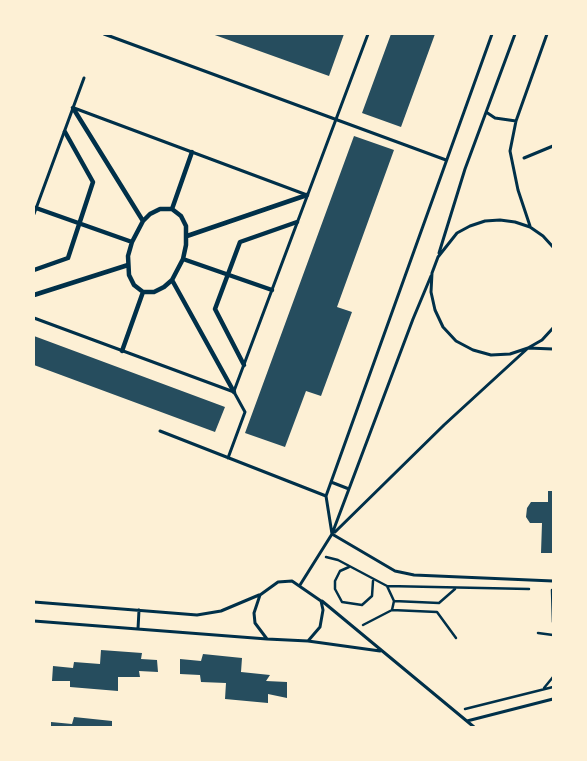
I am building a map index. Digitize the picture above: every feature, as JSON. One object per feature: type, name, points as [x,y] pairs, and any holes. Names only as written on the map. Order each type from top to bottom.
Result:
[{"type":"street","points":[[74,108],[143,221]]},
{"type":"street","points":[[34,270],[68,258],[93,182],[65,132]]},
{"type":"street","points":[[172,209],[192,152]]},
{"type":"street","points":[[187,236],[307,195]]},
{"type":"street","points":[[36,208],[132,242]]},
{"type":"street","points":[[160,209],[172,209],[181,216],[186,226],[187,236],[183,260],[172,280],[164,288],[154,292],[143,292],[134,285],[129,275],[128,265],[132,242],[143,221],[150,214],[160,209]]},
{"type":"street","points":[[244,365],[215,309],[240,242],[297,222]]},
{"type":"street","points":[[183,260],[272,290]]},
{"type":"street","points":[[34,295],[128,265]]},
{"type":"street","points":[[172,280],[234,392]]},
{"type":"street","points":[[122,351],[143,292]]},
{"type":"lane","points":[[104,34],[446,160]]},
{"type":"lane","points":[[234,392],[368,34]]},
{"type":"lane","points":[[332,534],[326,496],[492,34]]},
{"type":"lane","points":[[300,584],[332,534],[438,257],[465,169],[515,34]]},
{"type":"lane","points":[[530,227],[518,190],[510,151],[516,121],[548,34]]},
{"type":"lane","points":[[34,214],[84,78]]},
{"type":"lane","points":[[74,108],[307,195]]},
{"type":"lane","points":[[486,112],[495,118],[516,121]]},
{"type":"lane","points":[[524,158],[553,146]]},
{"type":"lane","points":[[438,257],[457,233],[485,221],[500,220],[530,227],[543,236],[553,247]]},
{"type":"lane","points":[[432,273],[431,292],[435,310],[443,327],[456,341],[473,350],[491,355],[510,354],[528,348],[542,340],[553,328]]},
{"type":"lane","points":[[34,318],[234,392],[245,412],[228,458]]},
{"type":"lane","points":[[332,534],[444,425],[528,348],[553,349]]},
{"type":"lane","points":[[160,431],[326,496]]},
{"type":"lane","points":[[331,482],[349,489]]},
{"type":"lane","points":[[332,534],[395,571],[414,575],[553,581]]},
{"type":"lane","points":[[34,602],[197,615],[221,611],[260,595],[278,582],[292,581],[300,584],[474,727]]},
{"type":"lane","points":[[260,595],[254,613],[255,623],[267,639]]},
{"type":"lane","points":[[308,641],[320,627],[323,610],[321,601]]},
{"type":"lane","points":[[138,629],[139,610]]},
{"type":"lane","points":[[34,621],[308,641],[380,651]]},
{"type":"lane","points":[[466,721],[553,699]]},
{"type":"path","points":[[320,562],[324,557],[338,560],[387,586],[533,590]]},
{"type":"path","points":[[349,567],[340,571],[335,580],[335,589],[342,602],[362,605],[372,596],[373,580]]},
{"type":"path","points":[[387,586],[394,601],[392,610]]},
{"type":"path","points":[[456,588],[439,603],[437,612],[456,638]]},
{"type":"path","points":[[542,590],[553,590],[553,622]]},
{"type":"path","points":[[394,601],[439,603]]},
{"type":"path","points":[[360,627],[392,610],[437,612]]},
{"type":"path","points":[[538,633],[553,635]]},
{"type":"path","points":[[543,690],[553,677]]},
{"type":"path","points":[[462,710],[553,687]]},
{"type":"building","points":[[212,34],[344,34],[329,76]]},
{"type":"building","points":[[391,34],[435,34],[401,127],[362,113]]},
{"type":"building","points":[[354,136],[394,150],[337,307],[352,312],[321,396],[306,391],[285,447],[245,433]]},
{"type":"building","points":[[34,336],[225,407],[215,432],[34,365]]},
{"type":"building","points":[[548,491],[553,491],[553,553],[541,553],[542,523],[530,523],[526,517],[527,508],[531,502],[548,502]]},
{"type":"building","points":[[101,650],[142,653],[141,659],[157,660],[158,672],[139,671],[140,677],[118,677],[118,691],[70,687],[70,681],[52,681],[53,666],[73,668],[74,662],[100,664]]},
{"type":"building","points":[[203,654],[242,658],[241,672],[270,675],[266,681],[287,682],[287,698],[268,694],[268,703],[225,699],[226,683],[201,682],[200,675],[180,674],[180,659],[201,661]]},
{"type":"building","points":[[74,717],[112,721],[112,727],[51,727],[51,722],[72,724]]}]
